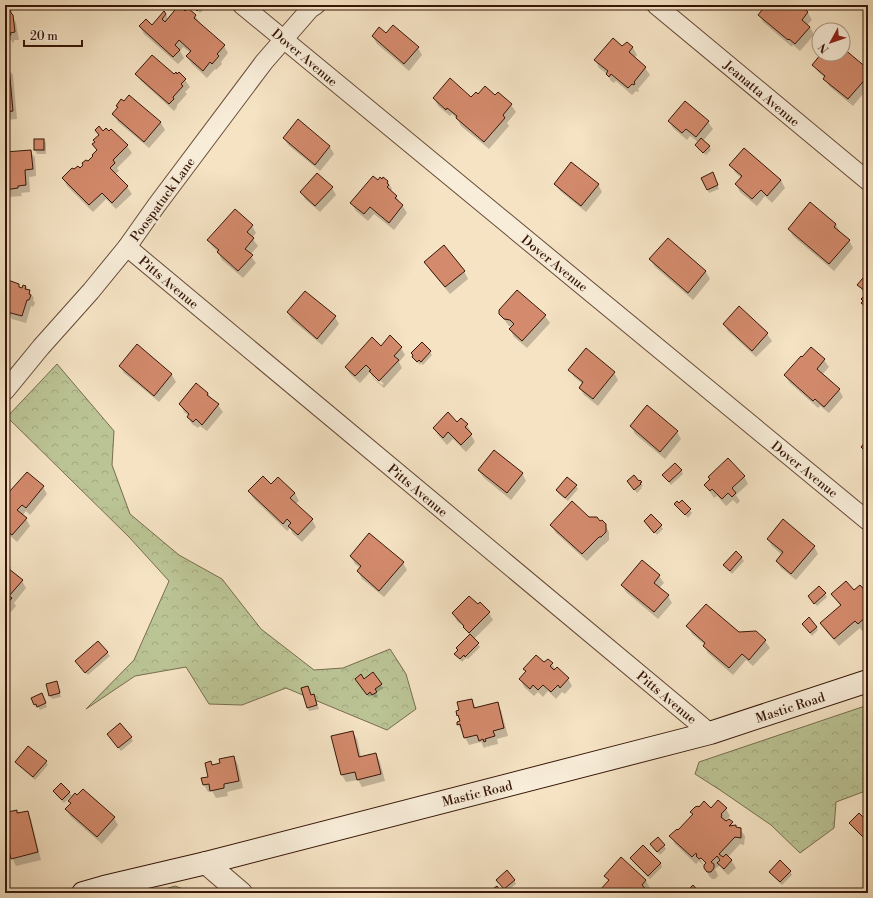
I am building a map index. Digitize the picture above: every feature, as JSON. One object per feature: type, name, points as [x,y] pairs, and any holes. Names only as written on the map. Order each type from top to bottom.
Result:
[{"type":"main road","name":"Mastic Road","points":[[83,893],[206,863],[710,732],[868,681]]},
{"type":"main road","points":[[206,863],[241,893]]},
{"type":"street","name":"Dover Avenue","points":[[242,5],[868,521]]},
{"type":"street","name":"Poospatuck Lane","points":[[5,391],[41,347],[91,291],[126,247],[264,62],[310,9],[316,5]]},
{"type":"street","name":"Jeanatta Avenue","points":[[656,5],[868,181]]},
{"type":"street","name":"Pitts Avenue","points":[[126,247],[710,732]]},
{"type":"green space","points":[[57,364],[114,431],[112,465],[130,514],[179,555],[222,579],[261,629],[314,670],[343,668],[390,649],[406,674],[416,709],[387,730],[286,688],[242,705],[209,704],[186,667],[135,676],[86,709],[134,660],[169,581],[129,537],[7,417]]},
{"type":"green space","points":[[868,705],[868,790],[836,802],[834,828],[800,853],[771,825],[695,774],[699,762]]},
{"type":"green space","points":[[175,886],[194,893],[152,893]]},
{"type":"building","points":[[179,5],[185,11],[188,8],[196,15],[194,18],[225,45],[217,54],[219,56],[212,64],[210,62],[203,71],[186,56],[191,51],[179,40],[175,45],[180,50],[173,57],[139,26],[146,19],[152,25],[164,11],[166,14],[162,19],[165,22]]},
{"type":"building","points":[[192,5],[203,5],[197,11]]},
{"type":"building","points":[[766,5],[800,5],[808,12],[802,20],[810,27],[795,44],[758,15]]},
{"type":"building","points":[[10,7],[13,15],[15,32],[10,33],[11,35],[7,36],[6,33],[5,36],[5,8]]},
{"type":"building","points":[[393,25],[419,47],[404,64],[372,36],[379,27],[386,33]]},
{"type":"building","points":[[613,38],[622,46],[627,42],[633,47],[629,52],[646,67],[634,82],[634,85],[632,84],[628,88],[611,74],[609,77],[606,74],[608,71],[594,60]]},
{"type":"building","points":[[152,55],[174,74],[179,72],[186,79],[181,84],[183,86],[169,104],[135,74]]},
{"type":"building","points":[[851,55],[868,69],[868,76],[848,99],[823,79],[825,76],[812,65],[814,62],[851,62]]},
{"type":"building","points":[[5,67],[9,67],[13,111],[5,112]]},
{"type":"building","points":[[450,78],[471,97],[476,92],[478,94],[485,86],[495,95],[498,92],[512,104],[503,115],[505,118],[484,142],[456,118],[457,116],[447,108],[446,110],[433,98]]},
{"type":"building","points":[[129,95],[161,122],[144,142],[112,114],[118,107],[116,106],[121,99],[124,101]]},
{"type":"building","points":[[685,101],[709,121],[696,137],[686,129],[682,133],[668,121]]},
{"type":"building","points":[[298,119],[330,146],[315,165],[283,138]]},
{"type":"building","points":[[99,126],[103,131],[106,128],[109,131],[111,129],[128,145],[113,160],[115,163],[110,168],[128,186],[112,203],[102,193],[89,205],[62,178],[72,168],[74,169],[78,166],[80,168],[83,165],[82,163],[86,160],[88,161],[93,156],[92,155],[97,150],[92,144],[95,142],[93,140],[99,135],[95,130]]},
{"type":"building","points":[[701,138],[710,146],[703,153],[695,145]]},
{"type":"building","points":[[34,139],[44,139],[44,150],[34,150]]},
{"type":"building","points":[[744,148],[781,180],[767,196],[761,190],[752,199],[735,184],[742,176],[729,165]]},
{"type":"building","points":[[31,150],[33,169],[25,170],[26,185],[5,190],[5,152]]},
{"type":"building","points":[[571,162],[599,184],[581,206],[554,184]]},
{"type":"building","points":[[713,172],[718,185],[707,190],[701,178]]},
{"type":"building","points":[[317,173],[333,187],[315,206],[300,192]]},
{"type":"building","points":[[373,176],[378,180],[380,177],[382,179],[383,177],[388,181],[387,183],[389,185],[387,187],[397,196],[395,198],[403,205],[389,223],[370,207],[364,214],[350,203]]},
{"type":"building","points":[[810,202],[836,224],[834,227],[850,240],[829,264],[788,229]]},
{"type":"building","points":[[235,209],[253,225],[247,232],[254,238],[245,249],[253,255],[238,271],[217,252],[219,250],[207,240]]},
{"type":"building","points":[[668,238],[706,271],[688,293],[649,259]]},
{"type":"building","points":[[444,245],[465,271],[445,287],[424,262]]},
{"type":"building","points":[[868,272],[868,293],[857,285]]},
{"type":"building","points":[[5,279],[19,284],[19,287],[22,288],[23,285],[26,286],[25,289],[30,290],[29,294],[31,295],[29,300],[27,300],[22,316],[7,312],[8,309],[5,308]]},
{"type":"building","points":[[517,290],[546,315],[522,341],[509,329],[514,324],[510,320],[504,319],[499,314],[499,310]]},
{"type":"building","points":[[305,291],[336,316],[317,339],[287,312]]},
{"type":"building","points":[[868,295],[868,308],[861,303],[863,301],[861,299],[863,297],[865,299]]},
{"type":"building","points":[[739,306],[768,333],[752,351],[723,324]]},
{"type":"building","points":[[390,335],[402,347],[394,356],[399,360],[379,381],[369,371],[371,370],[366,365],[355,376],[345,367],[372,337],[381,346]]},
{"type":"building","points":[[422,342],[431,351],[421,362],[419,360],[417,362],[412,357],[413,355],[411,353]]},
{"type":"building","points":[[137,344],[172,374],[154,396],[119,366]]},
{"type":"building","points":[[811,347],[825,359],[817,369],[840,389],[824,407],[815,399],[813,401],[784,375]]},
{"type":"building","points":[[586,348],[615,372],[593,399],[579,388],[583,382],[568,370]]},
{"type":"building","points":[[196,383],[208,393],[207,395],[219,404],[202,425],[196,419],[193,422],[187,417],[189,414],[179,404]]},
{"type":"building","points":[[647,405],[678,431],[660,452],[630,426]]},
{"type":"building","points":[[448,412],[457,422],[461,418],[468,424],[465,427],[472,434],[461,445],[448,432],[443,438],[433,428]]},
{"type":"building","points":[[868,439],[868,454],[861,447]]},
{"type":"building","points":[[494,450],[523,473],[507,493],[478,470]]},
{"type":"building","points":[[728,458],[745,476],[732,488],[736,493],[732,497],[728,493],[722,499],[712,489],[710,491],[704,485],[710,479],[708,477]]},
{"type":"building","points":[[675,463],[682,470],[669,482],[662,475]]},
{"type":"building","points":[[27,472],[44,486],[26,508],[22,505],[17,510],[27,518],[12,535],[5,529],[5,488],[9,492]]},
{"type":"building","points":[[634,475],[639,481],[640,480],[642,482],[634,490],[627,481]]},
{"type":"building","points":[[263,476],[271,484],[278,477],[295,493],[290,498],[313,519],[298,535],[288,526],[291,523],[287,519],[283,524],[248,491]]},
{"type":"building","points":[[567,477],[577,485],[565,498],[556,490]]},
{"type":"building","points":[[682,500],[691,509],[685,515],[674,504],[677,501],[679,503]]},
{"type":"building","points":[[572,501],[589,517],[597,517],[600,521],[602,520],[606,524],[606,532],[582,554],[550,525]]},
{"type":"building","points":[[651,514],[662,525],[654,533],[644,521]]},
{"type":"building","points":[[783,519],[815,546],[791,574],[776,561],[783,552],[767,539]]},
{"type":"building","points":[[369,533],[404,562],[379,591],[357,571],[361,566],[350,556]]},
{"type":"building","points":[[736,551],[742,557],[730,571],[723,565]]},
{"type":"building","points":[[642,560],[660,575],[654,583],[669,595],[654,612],[621,585]]},
{"type":"building","points":[[5,563],[10,567],[9,569],[23,580],[9,596],[12,598],[6,605],[5,604]]},
{"type":"building","points":[[846,581],[854,590],[860,585],[868,594],[868,615],[858,624],[855,621],[834,639],[820,623],[841,605],[831,594]]},
{"type":"building","points":[[819,586],[826,593],[814,604],[808,596]]},
{"type":"building","points":[[469,596],[478,604],[480,602],[490,612],[469,633],[452,613]]},
{"type":"building","points":[[706,604],[739,632],[756,631],[766,640],[749,660],[742,654],[729,668],[703,646],[705,643],[686,626]]},
{"type":"building","points":[[809,617],[817,627],[810,633],[802,624]]},
{"type":"building","points":[[470,634],[479,643],[465,657],[464,655],[460,659],[454,654],[458,650],[456,648]]},
{"type":"building","points":[[98,641],[108,652],[85,673],[75,661]]},
{"type":"building","points":[[536,655],[544,662],[548,659],[553,663],[550,666],[554,670],[557,667],[569,678],[560,688],[558,685],[551,692],[543,685],[538,690],[533,685],[530,689],[519,679],[526,671],[523,669]]},
{"type":"building","points":[[373,672],[382,684],[375,689],[377,692],[372,695],[370,692],[367,695],[355,679],[361,674],[364,679]]},
{"type":"building","points":[[57,681],[60,693],[49,696],[46,684]]},
{"type":"building","points":[[308,686],[311,695],[314,694],[317,705],[307,708],[301,688]]},
{"type":"building","points":[[42,693],[46,703],[37,707],[36,704],[34,705],[31,698]]},
{"type":"building","points":[[472,699],[474,708],[498,702],[504,728],[493,731],[495,736],[485,739],[486,741],[484,742],[483,739],[479,741],[477,735],[464,738],[460,724],[457,725],[457,722],[460,721],[456,711],[459,710],[457,702]]},
{"type":"building","points":[[120,723],[132,737],[118,748],[107,734]]},
{"type":"building","points":[[353,731],[359,757],[376,753],[381,774],[357,780],[355,772],[341,775],[331,736]]},
{"type":"building","points":[[28,746],[47,761],[33,777],[15,762]]},
{"type":"building","points":[[234,756],[239,781],[224,784],[224,788],[210,791],[209,784],[203,785],[201,778],[208,777],[205,763],[211,761],[212,765],[220,763],[219,759]]},
{"type":"building","points":[[61,783],[70,792],[62,800],[53,791]]},
{"type":"building","points":[[83,789],[115,817],[97,837],[65,809],[71,803],[68,801],[75,793],[77,795]]},
{"type":"building","points":[[718,800],[727,808],[721,814],[721,817],[726,821],[729,819],[733,822],[729,826],[736,825],[736,827],[741,828],[741,838],[735,837],[719,854],[723,857],[726,854],[732,860],[724,869],[717,863],[720,860],[717,856],[711,862],[714,864],[714,868],[711,872],[707,872],[704,868],[706,863],[701,858],[699,859],[696,856],[696,853],[692,857],[669,836],[677,829],[678,830],[693,814],[690,812],[695,807],[699,807],[704,801],[711,808]]},
{"type":"building","points":[[17,810],[17,813],[28,811],[38,852],[11,859],[5,834],[5,816],[9,815],[8,812]]},
{"type":"building","points":[[859,813],[868,822],[868,834],[864,838],[849,823]]},
{"type":"building","points":[[658,837],[665,845],[657,852],[650,844]]},
{"type":"building","points":[[643,845],[661,863],[648,876],[630,858]]},
{"type":"building","points":[[621,857],[646,880],[642,885],[649,893],[602,893],[600,890],[609,880],[604,876]]},
{"type":"building","points":[[780,860],[791,871],[780,882],[769,872]]},
{"type":"building","points":[[507,870],[515,880],[504,889],[496,880]]},
{"type":"building","points":[[693,885],[700,893],[685,893]]},
{"type":"building","points":[[497,886],[502,893],[487,893]]}]
